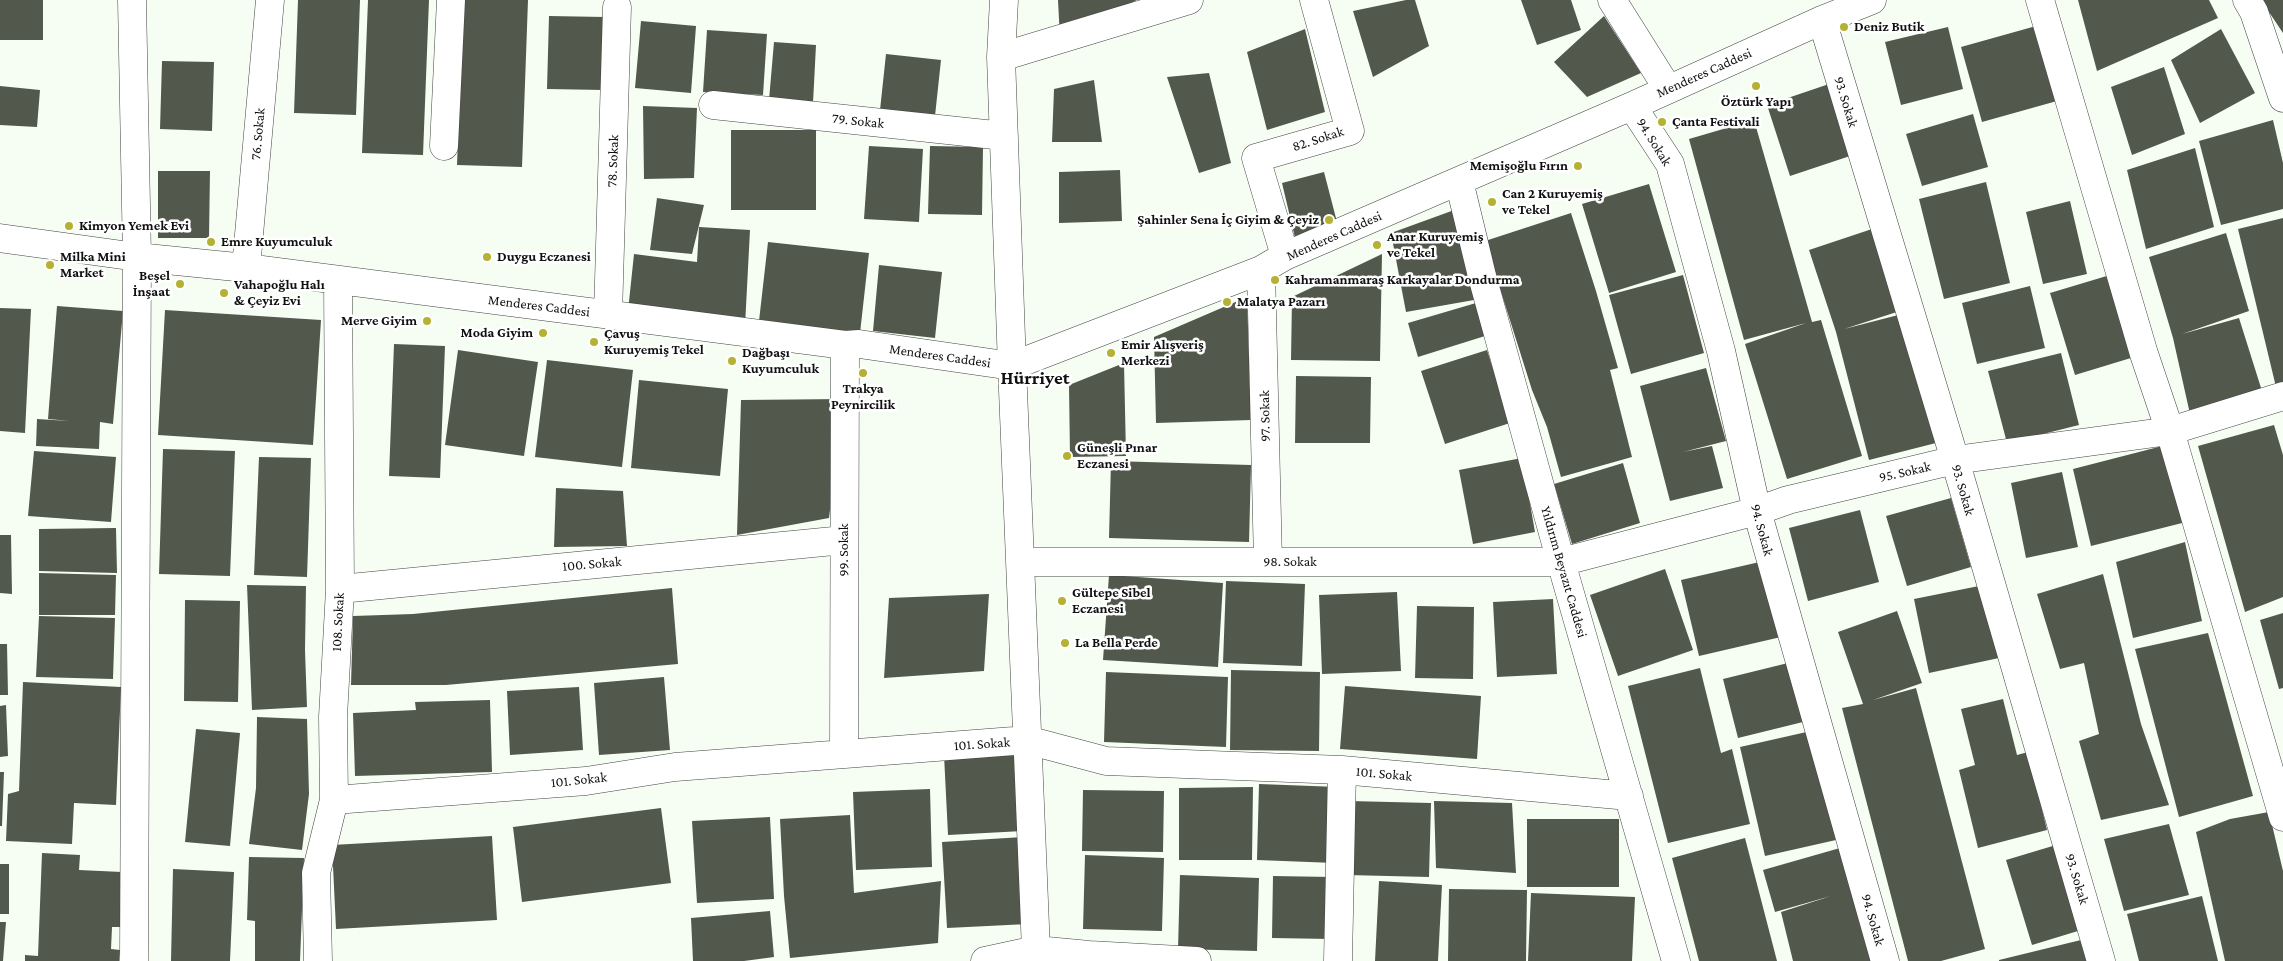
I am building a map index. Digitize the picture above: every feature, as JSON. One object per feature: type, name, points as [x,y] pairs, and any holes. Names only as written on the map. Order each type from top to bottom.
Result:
[{"type":"street","points":[[132,0],[137,258],[134,961]]},
{"type":"street","name":"76. Sokak","points":[[246,268],[270,0]]},
{"type":"street","points":[[444,146],[451,0]]},
{"type":"street","points":[[1004,0],[1001,57],[1037,955]]},
{"type":"street","points":[[1001,57],[1189,0]]},
{"type":"street","name":"82. Sokak","points":[[1284,256],[1256,158],[1350,131],[1314,0]]},
{"type":"street","points":[[1612,0],[1668,89]]},
{"type":"street","name":"Menderes Caddesi","points":[[0,238],[137,258],[246,268],[845,345],[859,344],[1012,366],[1261,270],[1284,256],[1632,106],[1822,20],[1872,0]]},
{"type":"street","points":[[2040,0],[2144,354],[2170,431],[2283,817]]},
{"type":"street","points":[[2247,0],[2254,12],[2283,98]]},
{"type":"street","name":"78. Sokak","points":[[608,315],[617,7]]},
{"type":"street","name":"93. Sokak","points":[[1822,20],[2101,961]]},
{"type":"street","name":"79. Sokak","points":[[713,105],[1004,136]]},
{"type":"street","name":"94. Sokak","points":[[1632,106],[1670,164],[1721,351],[1757,511],[1885,961]]},
{"type":"street","name":"Yıldırım Beyazıt Caddesi","points":[[1459,181],[1482,276],[1561,562],[1676,961]]},
{"type":"street","name":"97. Sokak","points":[[1261,270],[1268,562]]},
{"type":"street","name":"108. Sokak","points":[[318,961],[316,872],[334,800],[333,717],[340,588],[338,281]]},
{"type":"street","name":"99. Sokak","points":[[844,754],[845,345]]},
{"type":"street","name":"95. Sokak","points":[[1561,562],[1757,511],[1788,500],[1954,460],[2170,431],[2283,396]]},
{"type":"street","name":"100. Sokak","points":[[340,588],[844,540]]},
{"type":"street","name":"98. Sokak","points":[[1020,562],[1561,562]]},
{"type":"street","name":"101. Sokak","points":[[334,800],[586,781],[675,767],[1027,740],[1106,761],[1342,770],[1629,796]]},
{"type":"street","points":[[1338,961],[1342,770]]},
{"type":"street","points":[[985,961],[1037,955],[1088,955],[1197,961]]},
{"type":"building","points":[[0,0],[43,0],[43,40],[0,40]]},
{"type":"building","points":[[298,0],[360,0],[356,115],[294,113]]},
{"type":"building","points":[[368,0],[429,0],[423,155],[362,153]]},
{"type":"building","points":[[463,0],[528,0],[522,167],[457,165]]},
{"type":"building","points":[[1058,0],[1137,0],[1060,39]]},
{"type":"building","points":[[1406,0],[1415,0],[1429,46],[1373,77],[1353,11]]},
{"type":"building","points":[[1521,0],[1571,0],[1581,30],[1537,45]]},
{"type":"building","points":[[2078,0],[2209,0],[2218,18],[2097,71]]},
{"type":"building","points":[[2261,0],[2283,0],[2283,33]]},
{"type":"building","points":[[549,16],[605,17],[603,90],[547,89]]},
{"type":"building","points":[[1604,16],[1641,73],[1587,97],[1554,62]]},
{"type":"building","points":[[641,21],[696,26],[691,93],[635,88]]},
{"type":"building","points":[[2036,26],[2057,101],[1982,122],[1961,47]]},
{"type":"building","points":[[1948,27],[1963,89],[1901,105],[1885,42]]},
{"type":"building","points":[[1305,29],[1325,112],[1267,130],[1247,52]]},
{"type":"building","points":[[2221,29],[2255,93],[2200,123],[2171,60]]},
{"type":"building","points":[[707,30],[767,34],[763,95],[703,92]]},
{"type":"building","points":[[774,42],[816,45],[813,103],[769,100]]},
{"type":"building","points":[[886,54],[941,60],[935,116],[880,110]]},
{"type":"building","points":[[162,61],[214,62],[212,131],[160,129]]},
{"type":"building","points":[[2164,67],[2185,134],[2132,155],[2111,87]]},
{"type":"building","points":[[1209,73],[1231,163],[1199,173],[1167,77]]},
{"type":"building","points":[[1094,80],[1102,142],[1052,142],[1054,89]]},
{"type":"building","points":[[1832,83],[1856,154],[1790,176],[1767,105]]},
{"type":"building","points":[[0,86],[40,90],[37,127],[0,125]]},
{"type":"building","points":[[643,106],[697,108],[694,178],[644,179]]},
{"type":"building","points":[[1973,114],[1988,167],[1922,186],[1906,134]]},
{"type":"building","points":[[1754,120],[1812,322],[1821,320],[1862,456],[1787,479],[1745,344],[1806,323],[1744,340],[1689,139]]},
{"type":"building","points":[[2273,120],[2283,163],[2283,209],[2221,225],[2199,141]]},
{"type":"building","points":[[731,130],[816,130],[816,210],[731,210]]},
{"type":"building","points":[[869,146],[923,149],[919,222],[864,219]]},
{"type":"building","points":[[930,146],[983,147],[982,215],[928,214]]},
{"type":"building","points":[[2195,148],[2214,227],[2146,249],[2127,170]]},
{"type":"building","points":[[1120,170],[1122,221],[1059,223],[1059,172]]},
{"type":"building","points":[[158,171],[210,171],[209,238],[158,238]]},
{"type":"building","points":[[1324,172],[1337,222],[1296,242],[1282,183]]},
{"type":"building","points":[[1986,182],[2010,283],[1944,299],[1919,199]]},
{"type":"building","points":[[1649,184],[1676,272],[1609,293],[1582,204]]},
{"type":"building","points":[[657,198],[704,205],[692,254],[650,250]]},
{"type":"building","points":[[2070,201],[2087,274],[2043,284],[2026,212]]},
{"type":"building","points":[[1457,209],[1474,300],[1406,312],[1391,233]]},
{"type":"building","points":[[1571,213],[1618,368],[1610,370],[1632,457],[1561,477],[1547,427],[1532,390],[1485,241]]},
{"type":"building","points":[[2283,218],[2283,384],[2276,387],[2238,229]]},
{"type":"building","points":[[699,227],[750,230],[745,326],[628,311],[634,254],[697,262]]},
{"type":"building","points":[[1875,228],[1903,310],[1844,329],[1906,313],[1936,443],[1869,460],[1836,332],[1809,250]]},
{"type":"building","points":[[2226,233],[2249,311],[2182,334],[2239,318],[2262,391],[2190,414],[2173,338],[2149,257]]},
{"type":"building","points":[[768,242],[869,253],[860,333],[759,321]]},
{"type":"building","points":[[1382,254],[1380,361],[1291,360],[1292,297]]},
{"type":"building","points":[[879,265],[942,272],[935,338],[873,331]]},
{"type":"building","points":[[2120,272],[2144,354],[2075,375],[2050,293]]},
{"type":"building","points":[[1683,275],[1704,353],[1631,374],[1609,295]]},
{"type":"building","points":[[2030,286],[2045,348],[1977,364],[1962,303]]},
{"type":"building","points":[[1247,297],[1251,420],[1156,423],[1154,337]]},
{"type":"building","points":[[1476,303],[1485,336],[1418,357],[1408,323]]},
{"type":"building","points":[[57,306],[123,311],[113,424],[100,422],[99,449],[36,446],[37,419],[70,421],[48,419]]},
{"type":"building","points":[[0,308],[31,309],[25,433],[0,431]]},
{"type":"building","points":[[165,310],[321,320],[313,445],[158,435]]},
{"type":"building","points":[[394,344],[445,346],[440,478],[389,476]]},
{"type":"building","points":[[458,350],[538,362],[524,456],[445,445]]},
{"type":"building","points":[[1487,350],[1510,423],[1445,444],[1421,371]]},
{"type":"building","points":[[2061,353],[2079,425],[2007,443],[1988,371]]},
{"type":"building","points":[[547,360],[633,370],[622,467],[535,457]]},
{"type":"building","points":[[1124,363],[1126,456],[1070,457],[1069,385]]},
{"type":"building","points":[[1706,368],[1726,441],[1683,452],[1712,446],[1723,488],[1670,501],[1640,386]]},
{"type":"building","points":[[1296,376],[1371,377],[1370,443],[1295,443]]},
{"type":"building","points":[[639,380],[728,389],[720,476],[631,468]]},
{"type":"building","points":[[844,399],[829,518],[737,535],[741,400]]},
{"type":"building","points":[[2274,425],[2283,455],[2283,597],[2245,612],[2198,446]]},
{"type":"building","points":[[2170,444],[2190,521],[2091,546],[2073,469]]},
{"type":"building","points":[[163,449],[235,451],[230,576],[159,574]]},
{"type":"building","points":[[34,451],[116,457],[111,522],[28,516]]},
{"type":"building","points":[[259,457],[311,458],[307,577],[254,575]]},
{"type":"building","points":[[1522,458],[1535,532],[1473,544],[1459,470]]},
{"type":"building","points":[[1111,461],[1251,465],[1249,542],[1109,538]]},
{"type":"building","points":[[1623,463],[1640,523],[1572,544],[1554,484]]},
{"type":"building","points":[[2062,472],[2078,547],[2026,558],[2011,483]]},
{"type":"building","points":[[556,488],[623,491],[627,546],[554,547]]},
{"type":"building","points":[[1951,498],[1971,567],[1907,586],[1886,516]]},
{"type":"building","points":[[1860,510],[1879,582],[1808,601],[1789,528]]},
{"type":"building","points":[[116,528],[117,573],[39,571],[39,529]]},
{"type":"building","points":[[0,535],[11,535],[12,594],[0,593]]},
{"type":"building","points":[[2185,542],[2202,621],[2133,638],[2116,562]]},
{"type":"building","points":[[1764,561],[1781,637],[1699,656],[1681,580]]},
{"type":"building","points":[[1665,569],[1693,650],[1618,676],[1590,595]]},
{"type":"building","points":[[39,573],[116,575],[115,615],[39,615]]},
{"type":"building","points":[[2103,574],[2141,724],[2169,805],[2101,820],[2079,741],[2099,734],[2084,663],[2060,669],[2037,594]]},
{"type":"building","points":[[1109,575],[1223,583],[1218,667],[1103,660]]},
{"type":"building","points":[[1226,581],[1305,584],[1302,666],[1223,663]]},
{"type":"building","points":[[247,585],[306,586],[305,650],[307,707],[252,710]]},
{"type":"building","points":[[1984,585],[1999,658],[1929,673],[1914,599]]},
{"type":"building","points":[[672,588],[678,664],[446,685],[351,685],[353,616],[413,614]]},
{"type":"building","points":[[1397,592],[1401,671],[1322,674],[1319,595]]},
{"type":"building","points":[[989,594],[984,671],[884,678],[889,598]]},
{"type":"building","points":[[1553,599],[1557,674],[1497,677],[1493,602]]},
{"type":"building","points":[[185,600],[240,601],[238,702],[184,701]]},
{"type":"building","points":[[1417,606],[1474,607],[1473,679],[1415,678]]},
{"type":"building","points":[[1897,611],[1922,683],[1873,700],[1916,688],[1985,949],[1941,961],[1908,961],[1842,708],[1863,704],[1838,632]]},
{"type":"building","points":[[2283,613],[2283,688],[2279,689],[2260,620]]},
{"type":"building","points":[[39,616],[115,618],[113,679],[36,677]]},
{"type":"building","points":[[2208,633],[2253,796],[2179,817],[2135,649]]},
{"type":"building","points":[[0,644],[7,644],[8,695],[0,695]]},
{"type":"building","points":[[1788,663],[1803,722],[1738,738],[1723,679]]},
{"type":"building","points":[[1700,668],[1721,753],[1732,749],[1750,824],[1668,843],[1628,686]]},
{"type":"building","points":[[1231,670],[1320,672],[1319,751],[1230,750]]},
{"type":"building","points":[[1106,672],[1228,677],[1226,747],[1104,742]]},
{"type":"building","points":[[664,677],[670,750],[599,755],[594,683]]},
{"type":"building","points":[[23,682],[121,687],[116,805],[74,803],[72,844],[6,841],[8,794],[19,791]]},
{"type":"building","points":[[1345,686],[1481,696],[1477,759],[1340,749]]},
{"type":"building","points":[[579,687],[583,750],[510,755],[507,691]]},
{"type":"building","points":[[2003,699],[2017,755],[2028,752],[2047,830],[1978,848],[1959,770],[1975,765],[1961,709]]},
{"type":"building","points":[[490,700],[492,772],[355,776],[353,713],[416,710],[415,702]]},
{"type":"building","points":[[6,705],[8,756],[0,757],[0,706]]},
{"type":"building","points":[[257,717],[307,719],[309,794],[302,850],[249,844],[256,788]]},
{"type":"building","points":[[196,729],[240,733],[230,846],[185,842]]},
{"type":"building","points":[[1811,731],[1836,840],[1765,856],[1740,747]]},
{"type":"building","points":[[1019,751],[1023,831],[948,835],[944,755]]},
{"type":"building","points":[[0,772],[4,772],[2,826],[0,826]]},
{"type":"building","points":[[1259,784],[1338,787],[1335,863],[1257,860]]},
{"type":"building","points":[[1253,787],[1252,860],[1179,860],[1179,788]]},
{"type":"building","points":[[930,789],[932,867],[856,870],[853,792]]},
{"type":"building","points":[[1083,790],[1164,791],[1163,852],[1082,851]]},
{"type":"building","points":[[1349,801],[1431,803],[1429,877],[1347,875]]},
{"type":"building","points":[[1434,801],[1512,803],[1516,873],[1436,868]]},
{"type":"building","points":[[661,808],[671,883],[522,902],[513,827]]},
{"type":"building","points":[[2269,812],[2283,871],[2283,961],[2225,961],[2196,832],[2230,819]]},
{"type":"building","points":[[850,815],[854,893],[941,881],[938,943],[790,958],[784,896],[780,819]]},
{"type":"building","points":[[770,817],[774,899],[697,903],[692,821]]},
{"type":"building","points":[[1527,819],[1619,819],[1619,887],[1527,887]]},
{"type":"building","points":[[2169,824],[2189,895],[2124,911],[2104,839]]},
{"type":"building","points":[[492,836],[497,920],[336,929],[332,845]]},
{"type":"building","points":[[1023,837],[1028,924],[947,928],[942,842]]},
{"type":"building","points":[[1745,838],[1777,961],[1699,961],[1672,858]]},
{"type":"building","points":[[2066,842],[2091,927],[2032,945],[2006,860]]},
{"type":"building","points":[[1840,848],[1873,961],[1793,961],[1781,912],[1831,896],[1775,912],[1763,870]]},
{"type":"building","points":[[42,853],[80,855],[79,870],[122,872],[120,927],[112,927],[111,949],[120,950],[119,961],[25,961],[25,955],[38,956]]},
{"type":"building","points":[[1085,855],[1164,858],[1162,931],[1083,929]]},
{"type":"building","points":[[249,857],[304,858],[300,961],[255,961],[255,921],[247,920]]},
{"type":"building","points":[[0,864],[9,864],[9,914],[0,914]]},
{"type":"building","points":[[173,869],[234,872],[230,961],[171,961]]},
{"type":"building","points":[[1180,875],[1259,878],[1257,951],[1178,949]]},
{"type":"building","points":[[1273,876],[1332,877],[1331,939],[1272,938]]},
{"type":"building","points":[[1379,881],[1442,885],[1438,961],[1375,961]]},
{"type":"building","points":[[1449,889],[1527,890],[1526,961],[1448,961]]},
{"type":"building","points":[[1531,893],[1635,897],[1632,961],[1528,961]]},
{"type":"building","points":[[2202,896],[2218,961],[2139,961],[2127,914]]},
{"type":"building","points":[[770,911],[774,957],[744,961],[693,961],[691,918]]},
{"type":"building","points":[[0,922],[6,922],[3,961],[0,961]]},
{"type":"building","points":[[2085,939],[2091,961],[1999,961],[1999,960]]},
{"type":"place","name":"Deniz Butik","points":[[1844,27]]},
{"type":"place","name":"Öztürk Yapı","points":[[1756,86]]},
{"type":"place","name":"Çanta Festivali","points":[[1662,122]]},
{"type":"place","name":"Memişoğlu Fırın","points":[[1578,166]]},
{"type":"place","name":"Can 2 Kuruyemiş ve Tekel","points":[[1492,202]]},
{"type":"place","name":"Şahinler Sena İç Giyim & Çeyiz","points":[[1329,220]]},
{"type":"place","name":"Kimyon Yemek Evi","points":[[69,226]]},
{"type":"place","name":"Emre Kuyumculuk","points":[[211,242]]},
{"type":"place","name":"Anar Kuruyemiş ve Tekel","points":[[1377,245]]},
{"type":"place","name":"Duygu Eczanesi","points":[[487,257]]},
{"type":"place","name":"Milka Mini Market","points":[[50,265]]},
{"type":"place","name":"Kahramanmaraş Karkayalar Dondurma","points":[[1275,280]]},
{"type":"place","name":"Beşel İnşaat","points":[[180,284]]},
{"type":"place","name":"Vahapoğlu Halı & Çeyiz Evi","points":[[224,293]]},
{"type":"place","name":"Malatya Pazarı","points":[[1227,302]]},
{"type":"place","name":"Merve Giyim","points":[[427,321]]},
{"type":"place","name":"Moda Giyim","points":[[543,333]]},
{"type":"place","name":"Çavuş Kuruyemiş Tekel","points":[[594,342]]},
{"type":"place","name":"Emir Alışveriş Merkezi","points":[[1111,353]]},
{"type":"place","name":"Dağbaşı Kuyumculuk","points":[[732,361]]},
{"type":"place","name":"Trakya Peynircilik","points":[[863,373]]},
{"type":"place","name":"Güneşli Pınar Eczanesi","points":[[1067,456]]},
{"type":"place","name":"Gültepe Sibel Eczanesi","points":[[1062,601]]},
{"type":"place","name":"La Bella Perde","points":[[1065,643]]},
{"type":"district","name":"Hürriyet","points":[[1035,378]]}]
